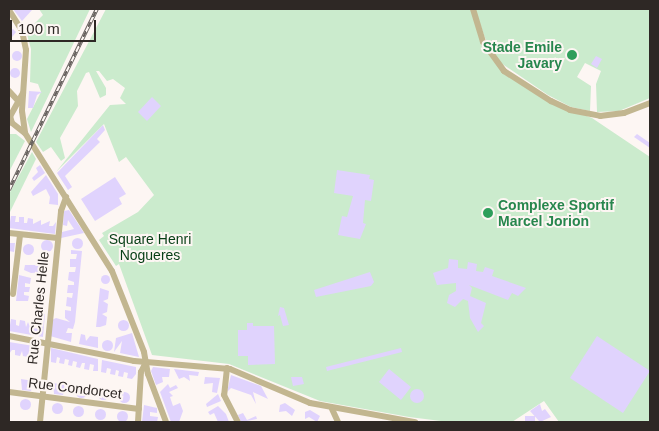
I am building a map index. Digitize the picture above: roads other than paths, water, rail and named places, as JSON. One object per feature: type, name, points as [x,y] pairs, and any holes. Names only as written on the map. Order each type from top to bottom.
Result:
[{"type":"street","points":[[473,9],[483,42],[504,71],[551,101],[570,110],[600,116],[624,113],[650,103]]},
{"type":"street","points":[[9,10],[25,42],[23,92],[20,103],[10,117]]},
{"type":"street","points":[[9,91],[20,103],[26,133],[112,271],[166,422]]},
{"type":"street","points":[[10,117],[22,118]]},
{"type":"street","points":[[10,117],[16,126],[26,133]]},
{"type":"street","points":[[9,129],[16,126],[22,118]]},
{"type":"street","name":"Rue Charles Helle","points":[[40,422],[46,342],[58,238],[62,204],[66,197]]},
{"type":"street","points":[[9,233],[58,238]]},
{"type":"street","points":[[13,294],[20,234]]},
{"type":"street","points":[[9,336],[146,362],[227,368],[252,376],[294,397],[332,409],[415,422]]},
{"type":"street","points":[[138,422],[141,372],[146,362]]},
{"type":"street","points":[[227,368],[224,395],[238,422]]},
{"type":"street","name":"Rue Condorcet","points":[[9,392],[138,409]]},
{"type":"street","points":[[332,409],[338,422]]},
{"type":"railway","points":[[9,190],[97,9]]},
{"type":"place","name":"Stade Emile Javary","points":[[572,55]]},
{"type":"place","name":"Complexe Sportif Marcel Jorion","points":[[488,213]]},
{"type":"park label","name":"Square Henri Nogueres","points":[[150,248]]}]
